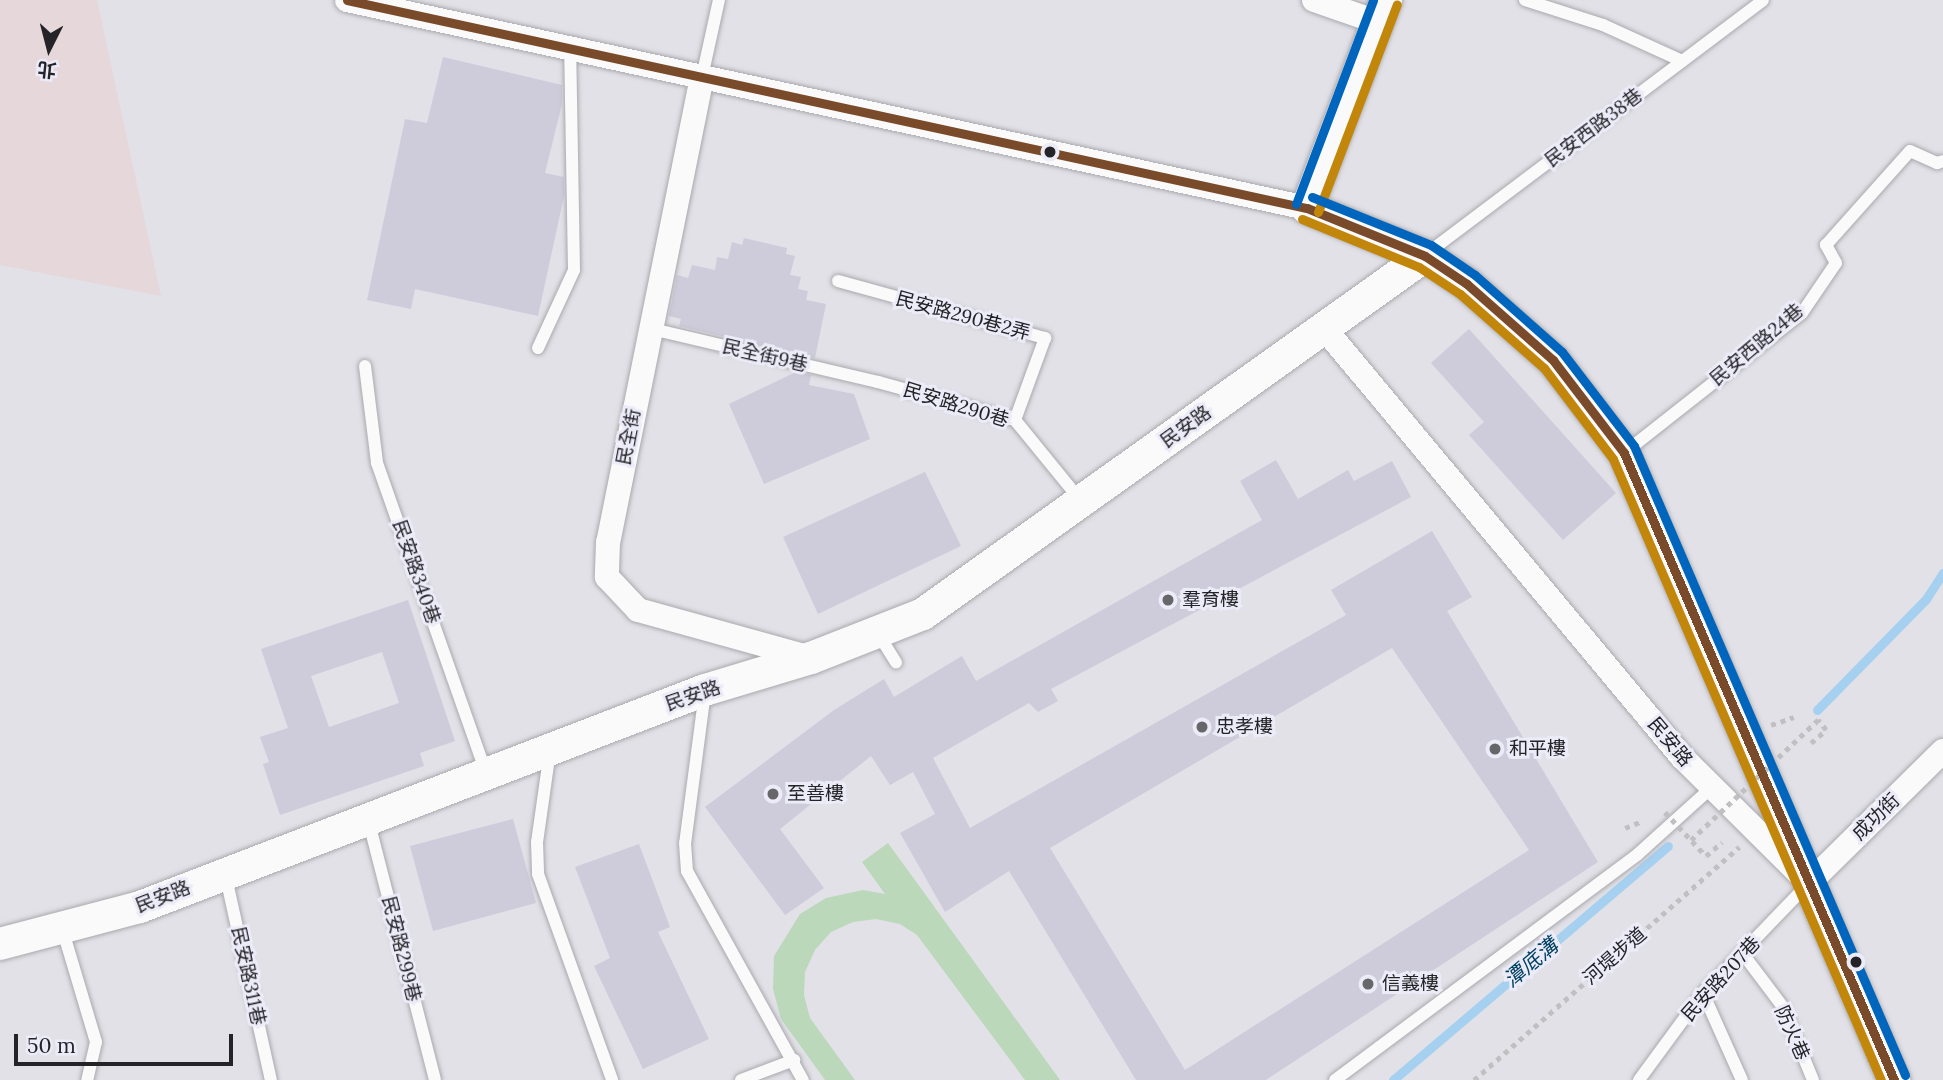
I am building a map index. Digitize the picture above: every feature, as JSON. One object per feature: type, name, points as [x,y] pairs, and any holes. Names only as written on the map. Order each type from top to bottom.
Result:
[{"type":"street","points":[[347,0],[1307,208],[1425,256],[1467,284],[1553,360],[1624,453],[1809,883]]},
{"type":"street","points":[[1307,208],[1382,11],[1314,0]]},
{"type":"street","name":"民全街","points":[[702,77],[608,542],[607,577],[638,610],[811,658]]},
{"type":"street","name":"民安路","points":[[0,944],[140,906],[705,690],[811,658],[923,614],[1425,256]]},
{"type":"street","name":"民安路","points":[[1324,328],[1710,789],[1809,883],[1894,1080]]},
{"type":"street","name":"成功街","points":[[1809,883],[1943,751]]},
{"type":"lane","points":[[702,77],[719,0]]},
{"type":"lane","points":[[1525,0],[1603,25],[1682,61]]},
{"type":"lane","name":"民安西路38巷","points":[[1425,256],[1763,0]]},
{"type":"lane","points":[[538,348],[574,270],[570,49]]},
{"type":"lane","name":"民安西路24巷","points":[[1624,453],[1801,313],[1836,263],[1826,245],[1910,151],[1937,163],[1943,161]]},
{"type":"lane","name":"民安路290巷2弄","points":[[838,281],[1045,338],[1015,420]]},
{"type":"lane","name":"民全街9巷","points":[[652,329],[878,382]]},
{"type":"lane","name":"民安路340巷","points":[[365,366],[377,463],[486,772]]},
{"type":"lane","name":"民安路290巷","points":[[878,382],[1015,420],[1082,502]]},
{"type":"lane","points":[[877,632],[896,663]]},
{"type":"lane","points":[[705,690],[685,843],[687,871],[803,1080]]},
{"type":"lane","points":[[551,748],[537,842],[538,874],[612,1080]]},
{"type":"lane","points":[[1335,1080],[1638,855],[1710,789]]},
{"type":"lane","name":"民安路299巷","points":[[367,819],[435,1080]]},
{"type":"lane","name":"民安路311巷","points":[[225,873],[271,1080]]},
{"type":"lane","name":"民安路207巷","points":[[1639,1080],[1703,993],[1809,883]]},
{"type":"lane","points":[[62,928],[96,1042],[87,1080]]},
{"type":"lane","name":"防火巷","points":[[1743,954],[1783,1007],[1813,1080]]},
{"type":"lane","points":[[1703,993],[1742,1080]]},
{"type":"lane","points":[[741,1080],[794,1060]]},
{"type":"path","points":[[1691,840],[1818,720],[1826,730],[1811,743]]},
{"type":"path","points":[[1665,811],[1706,856],[1722,842]]},
{"type":"path","name":"河堤步道","points":[[1474,1080],[1755,832]]},
{"type":"shaded area","points":[[0,0],[97,0],[161,296],[0,265]]},
{"type":"green space","points":[[888,843],[1060,1080],[1025,1080],[917,935],[900,924],[876,919],[853,922],[831,932],[815,950],[805,972],[804,995],[810,1018],[855,1080],[825,1080],[781,1019],[773,989],[774,956],[800,914],[826,898],[863,890],[885,894],[862,862]]},
{"type":"building","points":[[443,57],[562,85],[562,104],[545,173],[564,177],[564,196],[538,316],[415,289],[411,309],[367,300],[405,119],[427,123]]},
{"type":"building","points":[[744,238],[787,248],[786,254],[795,256],[790,275],[801,277],[798,289],[808,291],[806,300],[826,304],[815,358],[679,326],[681,319],[669,316],[677,275],[688,278],[692,265],[715,270],[717,257],[728,259],[732,242],[742,245]]},
{"type":"building","points":[[1469,329],[1616,493],[1563,540],[1469,435],[1484,422],[1431,363]]},
{"type":"building","points":[[796,372],[811,375],[809,385],[854,394],[870,439],[764,484],[729,404]]},
{"type":"building","points":[[1276,460],[1298,499],[1348,470],[1354,481],[1392,461],[1411,497],[1051,689],[1058,701],[1038,712],[1029,703],[933,758],[970,828],[1346,615],[1331,590],[1432,531],[1472,597],[1447,611],[1598,862],[1266,1080],[1136,1080],[1009,871],[945,912],[900,833],[935,814],[913,772],[890,785],[871,756],[780,829],[824,888],[785,915],[705,807],[834,710],[884,679],[894,697],[962,656],[976,681],[1262,520],[1240,481]],"holes":[[[1392,648],[1529,850],[1185,1070],[1050,848]]]},
{"type":"building","points":[[925,472],[961,546],[818,614],[783,537]]},
{"type":"building","points":[[408,600],[455,741],[420,753],[424,766],[280,815],[263,764],[269,762],[260,737],[288,728],[261,649]],"holes":[[[382,652],[399,703],[329,727],[311,676]]]},
{"type":"building","points":[[513,819],[536,903],[433,931],[410,846]]},
{"type":"building","points":[[639,844],[670,927],[658,932],[709,1039],[643,1069],[594,966],[610,958],[575,867]]},
{"type":"waterway","name":"潭底溝","points":[[1817,710],[1926,599],[1943,573]]},
{"type":"waterway","name":"潭底溝","points":[[1393,1080],[1668,846]]},
{"type":"transit line","points":[[347,0],[1307,208],[1425,256],[1467,284],[1553,360],[1624,453],[1894,1080]]},
{"type":"transit line","points":[[1296,204],[1373,0]]},
{"type":"transit line","points":[[1318,212],[1397,4]]},
{"type":"transit line","points":[[1312,197],[1431,245],[1475,275],[1562,352],[1634,446],[1905,1075]]},
{"type":"transit line","points":[[1302,219],[1419,267],[1460,294],[1544,368],[1613,459],[1881,1080]]},
{"type":"place","name":"羣育樓","points":[[1168,600]]},
{"type":"place","name":"忠孝樓","points":[[1202,727]]},
{"type":"place","name":"和平樓","points":[[1495,749]]},
{"type":"place","name":"至善樓","points":[[773,794]]},
{"type":"place","name":"信義樓","points":[[1368,984]]}]
